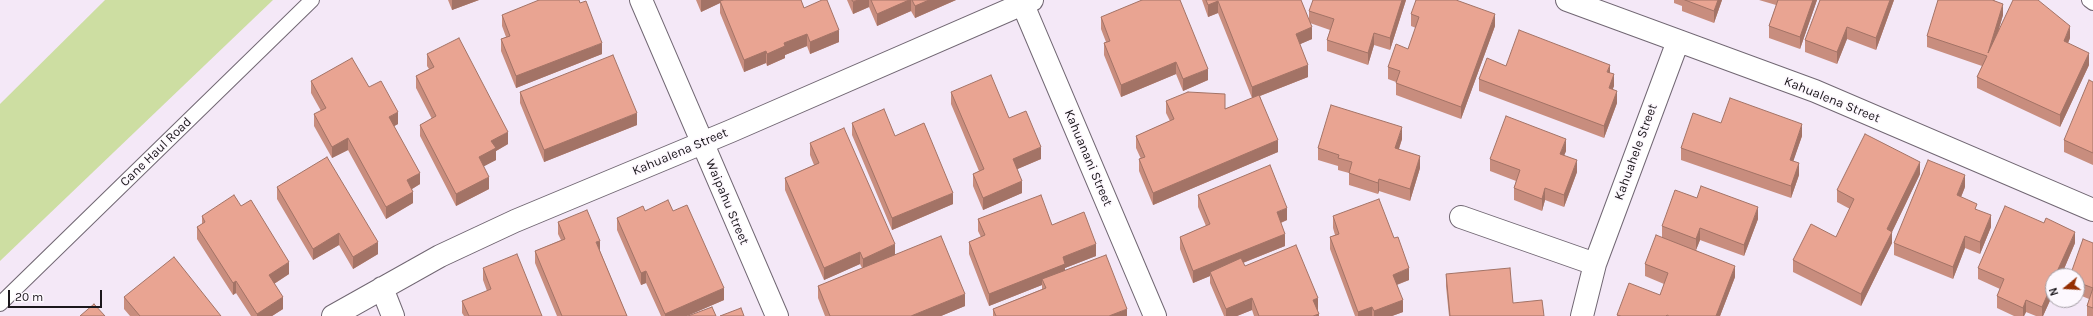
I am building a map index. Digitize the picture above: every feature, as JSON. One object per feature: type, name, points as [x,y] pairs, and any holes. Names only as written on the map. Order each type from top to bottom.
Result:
[{"type":"street","name":"Waipahu Street","points":[[642,0],[777,316]]},
{"type":"street","name":"Kahualena Street","points":[[1567,0],[1815,91],[2093,210]]},
{"type":"street","name":"Kahualena Street","points":[[333,316],[440,256],[515,221],[702,143],[1025,1]]},
{"type":"street","name":"Kahuanani Street","points":[[1025,1],[1155,316]]},
{"type":"street","name":"Kahuahele Street","points":[[1582,316],[1594,264],[1678,41]]},
{"type":"street","points":[[1461,217],[1594,264]]},
{"type":"street","points":[[382,288],[393,316]]},
{"type":"lane","name":"Cane Haul Road","points":[[0,304],[312,0]]},
{"type":"lane","points":[[2089,0],[2093,3]]},
{"type":"green space","points":[[105,0],[273,0],[0,261],[0,104]]},
{"type":"building","points":[[539,0],[579,0],[580,3],[586,1],[602,43],[516,76],[501,39],[510,36],[502,15]]},
{"type":"building","points":[[801,0],[804,8],[822,0],[827,0],[839,30],[810,42],[807,34],[784,43],[785,46],[767,54],[766,51],[744,60],[720,1]]},
{"type":"building","points":[[871,0],[909,0],[877,14]]},
{"type":"building","points":[[912,0],[929,0],[915,6]]},
{"type":"building","points":[[1142,0],[1180,0],[1208,69],[1183,79],[1176,62],[1121,85],[1104,43],[1110,41],[1101,17]]},
{"type":"building","points":[[1206,0],[1301,0],[1312,27],[1296,34],[1308,65],[1252,87],[1218,1],[1208,5]]},
{"type":"building","points":[[1313,0],[1402,0],[1390,38],[1374,33],[1368,53],[1327,40],[1334,19],[1309,11]]},
{"type":"building","points":[[1416,0],[1456,0],[1495,14],[1461,107],[1396,83],[1400,71],[1388,67],[1396,44],[1408,49],[1419,17],[1411,14]]},
{"type":"building","points":[[1685,0],[1718,0],[1714,11]]},
{"type":"building","points":[[1778,0],[1813,0],[1800,37],[1769,26]]},
{"type":"building","points":[[1820,0],[1890,0],[1876,38],[1847,27],[1837,52],[1805,40]]},
{"type":"building","points":[[1938,0],[1992,0],[2003,4],[1988,53],[2013,0],[2038,0],[2070,26],[2064,41],[2089,53],[2060,115],[1977,77],[1987,56],[1927,36]]},
{"type":"building","points":[[1519,30],[1610,65],[1607,72],[1614,74],[1609,88],[1617,91],[1604,126],[1479,79],[1487,58],[1506,66]]},
{"type":"building","points":[[459,38],[508,132],[491,141],[496,148],[479,157],[489,177],[456,194],[420,125],[436,116],[416,76],[434,67],[427,54]]},
{"type":"building","points":[[613,55],[637,113],[544,150],[520,92]]},
{"type":"building","points":[[352,58],[369,87],[381,81],[398,112],[389,117],[420,173],[407,180],[413,192],[386,207],[348,138],[332,147],[314,114],[326,108],[311,81]]},
{"type":"building","points":[[991,75],[1009,118],[1026,111],[1041,147],[1013,159],[1022,181],[983,198],[973,174],[984,169],[951,92]]},
{"type":"building","points":[[2089,80],[2093,82],[2093,153],[2064,140]]},
{"type":"building","points":[[1188,92],[1225,94],[1225,109],[1259,95],[1278,140],[1153,193],[1139,159],[1145,157],[1136,136],[1174,119],[1166,101]]},
{"type":"building","points":[[1730,98],[1802,124],[1790,160],[1799,163],[1791,186],[1681,148],[1693,113],[1721,123]]},
{"type":"building","points":[[1331,105],[1402,127],[1395,148],[1420,156],[1410,189],[1379,179],[1378,183],[1349,173],[1352,162],[1338,158],[1339,155],[1318,148]]},
{"type":"building","points":[[884,109],[895,136],[924,123],[953,193],[892,218],[852,123]]},
{"type":"building","points":[[1506,116],[1566,139],[1560,154],[1577,160],[1564,195],[1545,188],[1542,199],[1514,188],[1520,170],[1490,159]]},
{"type":"building","points":[[844,128],[895,244],[863,259],[860,252],[824,268],[785,178],[819,163],[810,143]]},
{"type":"building","points":[[1865,134],[1920,162],[1887,229],[1892,232],[1861,294],[1793,260],[1811,224],[1836,237],[1854,199],[1837,190]]},
{"type":"building","points":[[327,157],[378,242],[353,257],[339,233],[313,249],[277,187]]},
{"type":"building","points":[[1928,160],[1965,175],[1957,195],[1977,204],[1975,209],[1991,215],[1980,242],[1965,236],[1953,267],[1894,243]]},
{"type":"building","points":[[1270,165],[1287,208],[1277,212],[1285,234],[1193,271],[1180,237],[1210,224],[1198,195]]},
{"type":"building","points":[[1701,186],[1758,207],[1744,245],[1700,228],[1696,239],[1662,226],[1675,190],[1697,198]]},
{"type":"building","points":[[234,195],[241,206],[251,200],[289,262],[269,275],[283,297],[257,314],[236,281],[233,283],[197,227],[205,222],[202,216]]},
{"type":"building","points":[[1041,195],[1052,225],[1084,212],[1096,244],[1063,257],[1065,264],[989,294],[969,242],[985,235],[978,219]]},
{"type":"building","points":[[1379,199],[1394,238],[1398,237],[1409,268],[1393,275],[1403,300],[1374,311],[1372,307],[1358,312],[1330,237],[1339,234],[1333,216]]},
{"type":"building","points":[[668,200],[673,211],[687,205],[724,288],[665,314],[646,271],[641,273],[617,218],[643,206],[645,211]]},
{"type":"building","points":[[2005,206],[2044,223],[2046,218],[2075,232],[2059,268],[2045,268],[2045,300],[2042,307],[2026,300],[2023,308],[1997,296],[2004,279],[1978,268]]},
{"type":"building","points":[[587,210],[600,241],[596,242],[627,316],[562,316],[535,251],[565,239],[558,222]]},
{"type":"building","points":[[1656,235],[1735,266],[1716,316],[1617,315],[1629,283],[1660,295],[1668,273],[1645,264]]},
{"type":"building","points":[[941,236],[965,294],[911,316],[830,316],[818,286]]},
{"type":"building","points":[[2083,239],[2093,243],[2093,288],[2085,285],[2085,268],[2073,268]]},
{"type":"building","points":[[1296,245],[1318,298],[1313,300],[1319,314],[1313,316],[1259,316],[1252,298],[1226,309],[1210,272],[1241,258],[1245,266]]},
{"type":"building","points":[[517,254],[542,316],[469,316],[462,301],[491,289],[483,268]]},
{"type":"building","points":[[1106,255],[1127,309],[1109,316],[996,316],[993,309],[1046,288],[1042,279]]},
{"type":"building","points":[[174,257],[221,316],[140,316],[124,297]]},
{"type":"building","points":[[1510,268],[1513,303],[1542,300],[1544,316],[1450,316],[1446,274]]},
{"type":"building","points":[[2093,288],[2093,308],[2087,306]]},
{"type":"building","points":[[94,304],[105,316],[80,316]]},
{"type":"building","points":[[712,307],[716,316],[688,316]]},
{"type":"building","points":[[741,308],[744,316],[720,316]]}]
